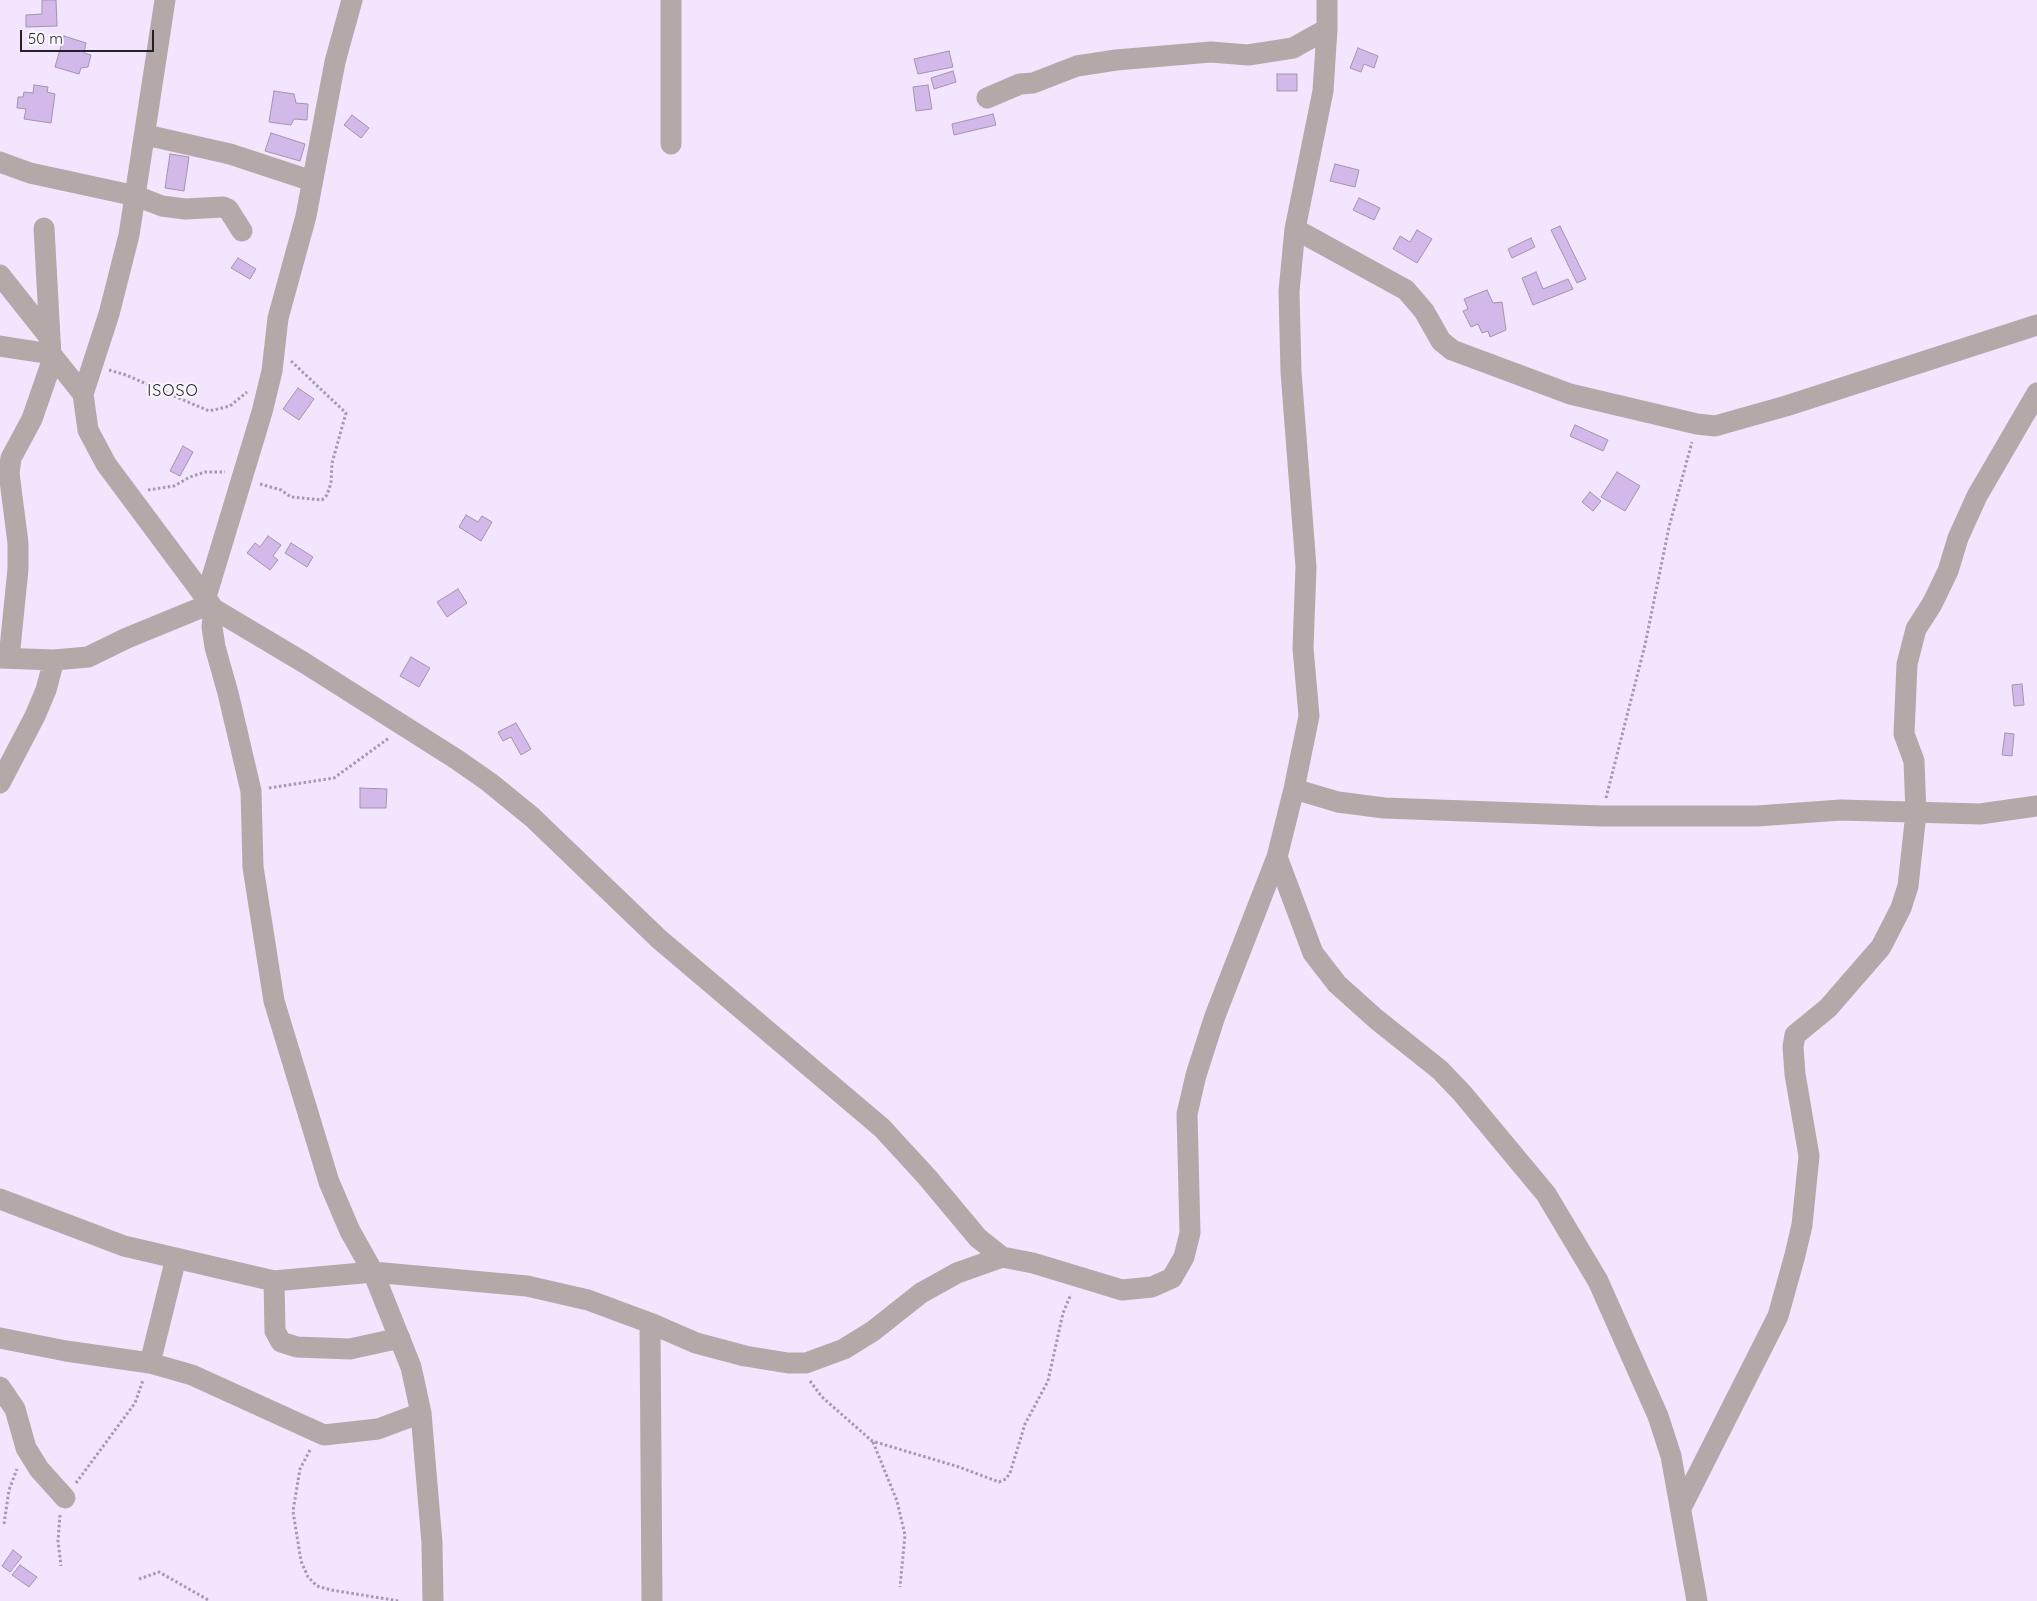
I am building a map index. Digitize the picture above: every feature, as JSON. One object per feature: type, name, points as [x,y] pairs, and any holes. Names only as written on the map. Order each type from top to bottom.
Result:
[{"type":"street","points":[[165,0],[146,135],[120,276],[83,394],[88,430],[106,464],[130,493],[210,603],[489,782],[532,818],[659,940],[882,1128],[927,1177],[978,1238],[1002,1257],[1033,1263],[1083,1280],[1122,1290],[1152,1287],[1172,1278],[1184,1257],[1190,1233],[1187,1114],[1196,1075],[1216,1016],[1277,857],[1294,789],[1309,716],[1303,648],[1306,567],[1291,363],[1289,291],[1295,229],[1323,91],[1327,0]]},
{"type":"street","points":[[352,0],[335,62],[306,216],[278,318],[273,362],[244,479],[210,603],[215,647],[251,791],[253,867],[274,1001],[328,1182],[350,1230],[373,1272],[411,1367],[421,1413],[432,1542],[432,1601]]},
{"type":"street","points":[[671,0],[671,144]]},
{"type":"street","points":[[987,98],[1020,84],[1033,83],[1077,66],[1116,60],[1211,52],[1248,55],[1293,48],[1327,29]]},
{"type":"street","points":[[146,135],[230,154],[312,181]]},
{"type":"street","points":[[0,162],[30,173],[136,196],[162,206],[185,209],[223,207],[228,209],[242,231]]},
{"type":"street","points":[[44,228],[51,364],[32,419],[11,458],[9,473],[18,543],[18,569],[4,658],[54,660],[88,657],[126,638],[210,603]]},
{"type":"street","points":[[1295,229],[1406,290],[1424,312],[1441,341],[1452,350],[1570,394],[1697,424],[1715,426],[1786,406],[2037,325]]},
{"type":"street","points":[[0,275],[83,394]]},
{"type":"street","points":[[0,346],[50,346]]},
{"type":"street","points":[[1681,1508],[1778,1316],[1795,1255],[1802,1225],[1809,1156],[1795,1074],[1793,1047],[1795,1035],[1838,997],[1885,940],[1908,886],[1916,813],[1914,761],[1904,734],[1907,664],[1916,629],[1940,588],[1958,538],[1977,496],[2037,393]]},
{"type":"street","points":[[0,783],[35,716],[46,690],[54,660]]},
{"type":"street","points":[[1294,789],[1338,802],[1384,808],[1601,816],[1756,816],[1841,810],[1980,814],[2037,806]]},
{"type":"street","points":[[1277,857],[1313,953],[1337,984],[1376,1019],[1446,1076],[1479,1113],[1546,1194],[1598,1281],[1644,1382],[1671,1456],[1697,1601]]},
{"type":"street","points":[[0,1199],[76,1230],[124,1246],[274,1281],[373,1272],[527,1286],[588,1300],[650,1323],[696,1343],[745,1356],[788,1363],[806,1363],[844,1349],[873,1331],[921,1293],[958,1273],[1002,1257]]},
{"type":"street","points":[[150,1363],[176,1258]]},
{"type":"street","points":[[274,1281],[274,1331],[281,1342],[297,1347],[350,1349],[400,1338]]},
{"type":"street","points":[[650,1323],[652,1601]]},
{"type":"street","points":[[0,1338],[66,1351],[150,1363],[192,1375],[324,1435],[378,1429],[421,1413]]},
{"type":"street","points":[[0,1387],[15,1409],[26,1448],[39,1470],[65,1498]]},
{"type":"path","points":[[92,366],[126,375],[209,411],[230,406],[273,362],[293,362],[346,413],[332,463],[331,483],[327,495],[322,500],[291,497],[281,490],[219,471],[205,472],[190,477],[174,486],[130,493]]},
{"type":"path","points":[[1601,816],[1645,645],[1670,527],[1697,424]]},
{"type":"path","points":[[251,791],[334,778],[404,726]]},
{"type":"path","points":[[806,1363],[808,1378],[822,1398],[872,1441],[959,1467],[999,1482],[1006,1480],[1025,1424],[1048,1381],[1068,1298],[1083,1280]]},
{"type":"path","points":[[61,1566],[58,1521],[65,1498],[135,1403],[150,1363]]},
{"type":"path","points":[[324,1435],[310,1450],[300,1469],[293,1511],[302,1561],[308,1577],[317,1586],[331,1590],[399,1601]]},
{"type":"path","points":[[872,1441],[897,1501],[905,1535],[900,1587]]},
{"type":"path","points":[[4,1524],[9,1490],[26,1448]]},
{"type":"path","points":[[139,1579],[159,1572],[210,1601]]},
{"type":"building","points":[[42,0],[56,0],[57,26],[26,27],[26,15],[42,14]]},
{"type":"building","points":[[64,36],[86,43],[84,53],[91,55],[88,67],[81,68],[79,74],[55,67]]},
{"type":"building","points":[[1358,48],[1378,56],[1374,68],[1364,64],[1361,72],[1350,68]]},
{"type":"building","points":[[949,51],[953,67],[918,74],[914,59]]},
{"type":"building","points":[[953,71],[956,82],[934,89],[931,78]]},
{"type":"building","points":[[1277,74],[1297,74],[1297,91],[1277,91]]},
{"type":"building","points":[[34,85],[48,87],[47,92],[55,94],[51,123],[24,119],[26,109],[17,108],[18,97],[23,97],[24,92],[33,93]]},
{"type":"building","points":[[928,85],[932,109],[916,111],[913,87]]},
{"type":"building","points":[[274,91],[294,94],[296,103],[308,104],[307,120],[294,119],[291,125],[269,122]]},
{"type":"building","points":[[993,114],[996,125],[954,135],[952,124]]},
{"type":"building","points":[[352,115],[369,128],[361,138],[344,125]]},
{"type":"building","points":[[271,133],[305,144],[300,161],[265,151]]},
{"type":"building","points":[[170,154],[189,157],[184,191],[165,188]]},
{"type":"building","points":[[1335,164],[1359,170],[1355,187],[1330,181]]},
{"type":"building","points":[[1359,198],[1380,208],[1374,220],[1353,210]]},
{"type":"building","points":[[1560,226],[1586,279],[1577,283],[1551,230]]},
{"type":"building","points":[[1417,230],[1432,239],[1417,263],[1393,249],[1400,236],[1410,242]]},
{"type":"building","points":[[1531,238],[1535,247],[1512,258],[1508,249]]},
{"type":"building","points":[[238,258],[256,269],[250,279],[231,268]]},
{"type":"building","points":[[1536,272],[1543,289],[1568,279],[1573,289],[1533,305],[1522,278]]},
{"type":"building","points":[[1487,290],[1493,303],[1502,302],[1506,330],[1490,337],[1488,331],[1482,333],[1478,324],[1471,327],[1463,311],[1468,309],[1464,299]]},
{"type":"building","points":[[298,388],[314,399],[299,420],[283,409]]},
{"type":"building","points":[[1575,425],[1608,440],[1603,451],[1570,436]]},
{"type":"building","points":[[183,446],[193,452],[180,476],[170,471]]},
{"type":"building","points":[[1617,472],[1640,486],[1625,511],[1601,497]]},
{"type":"building","points":[[1590,492],[1601,501],[1593,511],[1582,502]]},
{"type":"building","points":[[466,515],[478,522],[482,516],[492,522],[481,541],[459,527]]},
{"type":"building","points":[[268,536],[281,545],[273,556],[278,560],[270,570],[247,553],[255,543],[260,547]]},
{"type":"building","points":[[291,543],[313,557],[307,567],[285,553]]},
{"type":"building","points":[[458,589],[467,603],[447,617],[437,602]]},
{"type":"building","points":[[411,657],[430,668],[419,687],[400,676]]},
{"type":"building","points":[[2022,684],[2024,705],[2014,706],[2012,685]]},
{"type":"building","points":[[516,723],[531,749],[521,755],[511,737],[503,741],[498,732]]},
{"type":"building","points":[[2005,733],[2014,734],[2012,756],[2002,755]]},
{"type":"building","points":[[360,788],[387,789],[386,808],[360,808]]},
{"type":"building","points":[[13,1550],[22,1557],[10,1572],[2,1566]]},
{"type":"building","points":[[20,1565],[37,1577],[29,1587],[12,1575]]},
{"type":"district","name":"ISOSO","points":[[173,391]]}]
